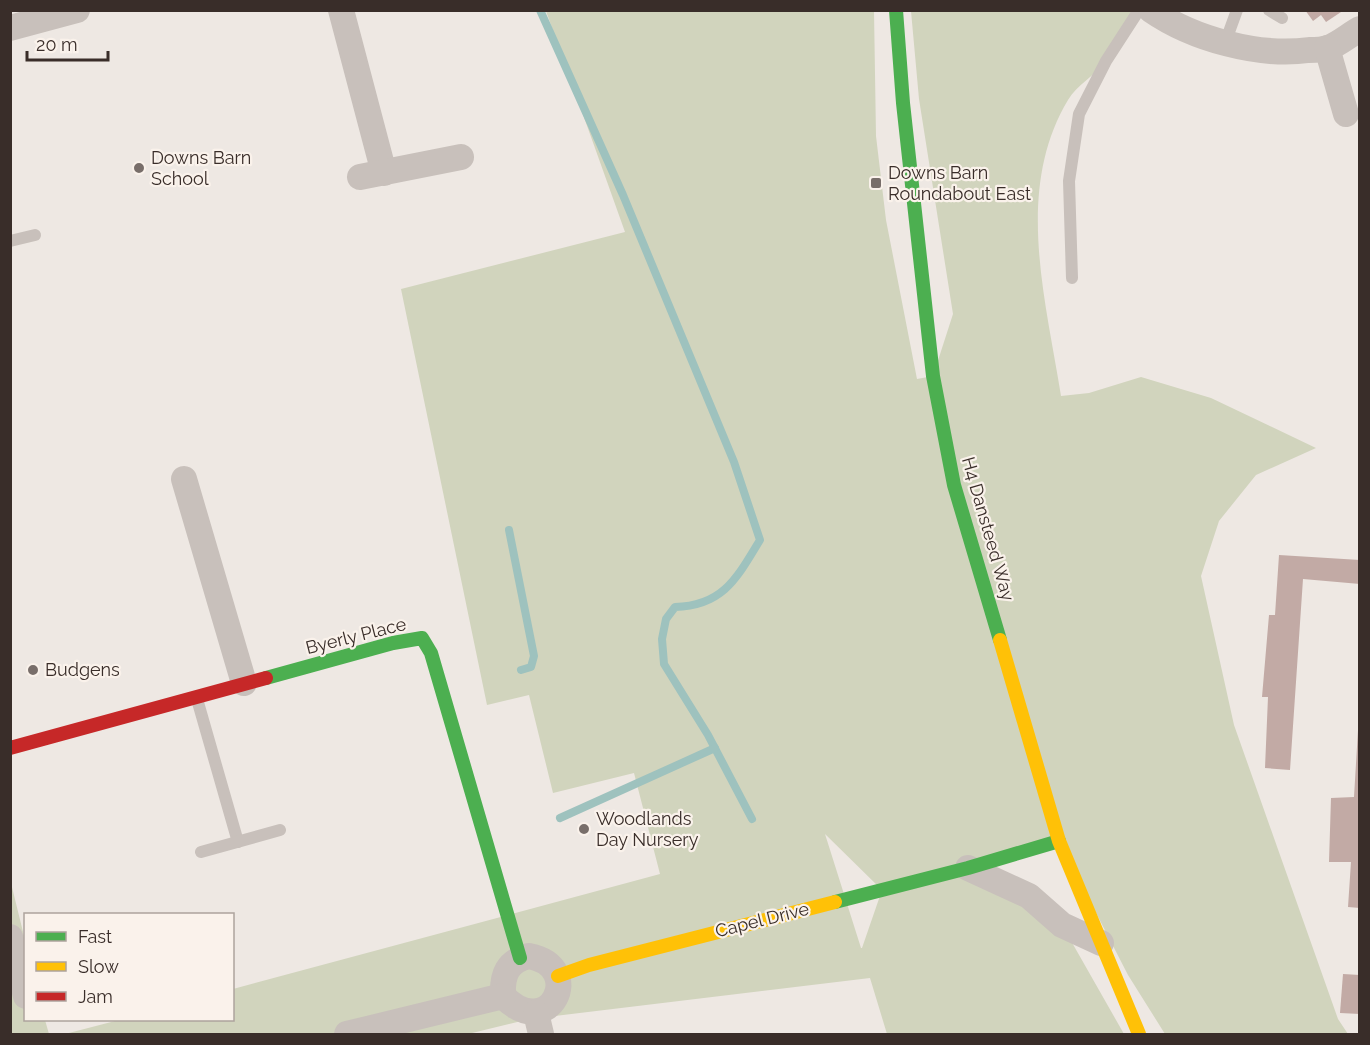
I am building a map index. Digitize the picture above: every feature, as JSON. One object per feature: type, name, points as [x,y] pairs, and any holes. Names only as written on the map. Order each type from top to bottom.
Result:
[{"type":"street","points":[[10,28],[77,10]]},
{"type":"street","points":[[341,10],[372,175],[461,158]]},
{"type":"street","name":"H4 Dansteed Way","points":[[896,10],[903,103],[933,376],[954,485],[1059,841],[1139,1035]]},
{"type":"street","points":[[1150,10],[1182,27],[1225,43],[1292,52],[1327,48],[1359,29]]},
{"type":"street","points":[[1327,48],[1346,114]]},
{"type":"street","points":[[184,479],[244,683]]},
{"type":"street","name":"Byerly Place","points":[[10,748],[393,643],[422,638],[431,653],[520,958]]},
{"type":"street","name":"Capel Drive","points":[[558,976],[589,965],[968,868],[1059,841]]},
{"type":"street","points":[[968,868],[1029,896],[1062,925],[1101,943]]},
{"type":"street","points":[[10,937],[24,989]]},
{"type":"street","points":[[529,956],[542,958],[550,963],[558,976],[559,986],[555,999],[539,1024],[518,1010],[503,996],[504,973],[520,958],[529,956]]},
{"type":"street","points":[[347,1035],[503,996]]},
{"type":"lane","points":[[1072,278],[1068,181],[1079,114],[1106,61],[1139,10]]},
{"type":"lane","points":[[1225,43],[1237,10]]},
{"type":"lane","points":[[1269,10],[1282,18]]},
{"type":"lane","points":[[10,241],[35,235]]},
{"type":"lane","points":[[197,696],[238,842]]},
{"type":"lane","points":[[201,852],[280,830]]},
{"type":"green space","points":[[546,11],[874,11],[876,136],[886,220],[917,379],[933,376],[953,314],[919,99],[911,11],[1139,11],[1107,61],[1068,100],[1052,135],[1042,171],[1038,208],[1042,284],[1061,396],[1089,393],[1141,377],[1211,398],[1316,448],[1256,475],[1219,521],[1201,576],[1234,725],[1338,1019],[1348,1034],[1165,1034],[1128,975],[1059,841],[969,868],[1062,925],[1124,1034],[887,1034],[870,978],[530,1019],[468,1034],[65,1034],[115,1021],[234,1021],[234,989],[660,874],[634,773],[553,793],[529,695],[487,705],[401,289],[625,232]],"holes":[[[825,834],[882,890],[861,948]]]},
{"type":"green space","points":[[10,879],[24,936],[24,1021],[45,1021],[49,1034],[11,1034]]},
{"type":"building","points":[[1305,10],[1344,10],[1326,22],[1321,15],[1313,21]]},
{"type":"building","points":[[1279,555],[1360,560],[1360,584],[1303,579],[1290,770],[1265,768],[1268,697],[1262,697],[1269,615],[1275,615]]},
{"type":"building","points":[[1358,730],[1360,730],[1360,908],[1348,907],[1351,862],[1329,862],[1331,798],[1354,797]]},
{"type":"building","points":[[1343,974],[1360,975],[1360,1014],[1340,1013]]},
{"type":"waterway","points":[[540,10],[623,195],[734,462],[760,540],[736,578],[717,595],[705,601],[675,607],[666,619],[662,639],[664,664],[708,735],[752,819]]},
{"type":"waterway","points":[[509,530],[534,656],[531,667],[521,670]]},
{"type":"waterway","points":[[560,818],[715,748]]},
{"type":"traffic: fast","points":[[896,10],[903,103],[933,376],[954,485],[1000,640]]},
{"type":"traffic: fast","points":[[266,678],[393,643],[422,638],[431,653],[520,958]]},
{"type":"traffic: fast","points":[[835,902],[968,868],[1059,841]]},
{"type":"traffic: slow","points":[[1000,640],[1059,841],[1139,1034]]},
{"type":"traffic: slow","points":[[558,976],[589,965],[835,902]]},
{"type":"traffic: jam","points":[[10,748],[266,678]]},
{"type":"place","name":"Downs Barn School","points":[[139,168]]},
{"type":"place","name":"Downs Barn Roundabout East","points":[[876,183]]},
{"type":"place","name":"Budgens","points":[[33,670]]},
{"type":"place","name":"Woodlands Day Nursery","points":[[584,829]]}]
